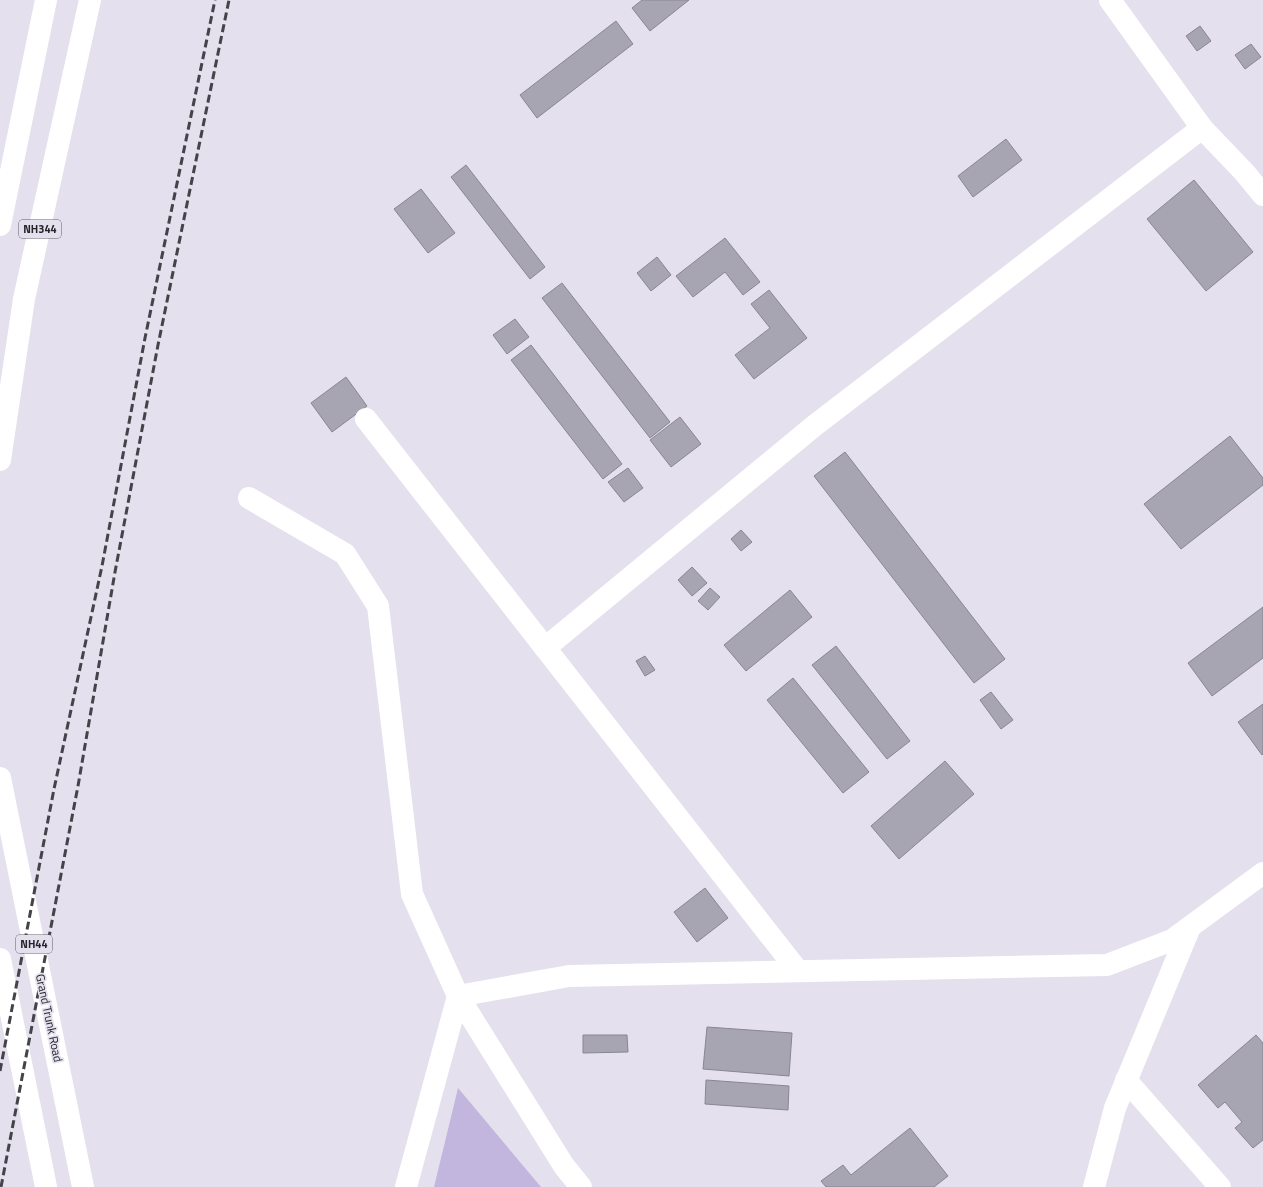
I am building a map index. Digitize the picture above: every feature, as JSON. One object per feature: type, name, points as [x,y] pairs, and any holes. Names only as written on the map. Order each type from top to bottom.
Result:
[{"type":"main road","points":[[0,225],[46,0]]},
{"type":"main road","name":"NH344","points":[[0,460],[24,299],[90,0]]},
{"type":"main road","points":[[1110,0],[1202,128],[1245,173],[1263,195]]},
{"type":"main road","points":[[545,648],[814,426],[1202,128]]},
{"type":"main road","points":[[366,419],[798,971]]},
{"type":"main road","points":[[249,498],[345,554],[378,606],[412,894],[458,996],[564,1166],[581,1187]]},
{"type":"main road","name":"Grand Trunk Road","points":[[0,778],[83,1187]]},
{"type":"main road","points":[[458,996],[569,976],[1107,965],[1172,940],[1263,873]]},
{"type":"main road","points":[[1094,1187],[1115,1108],[1190,927]]},
{"type":"main road","name":"NH44","points":[[0,960],[40,1151],[46,1187]]},
{"type":"main road","points":[[406,1187],[458,996]]},
{"type":"main road","points":[[1126,1080],[1220,1187]]},
{"type":"shaded area","points":[[458,1088],[541,1187],[434,1187]]},
{"type":"building","points":[[642,0],[689,0],[650,31],[632,8]]},
{"type":"building","points":[[616,21],[633,44],[537,118],[520,95]]},
{"type":"building","points":[[1200,26],[1211,41],[1197,51],[1186,36]]},
{"type":"building","points":[[1251,44],[1261,57],[1245,69],[1235,55]]},
{"type":"building","points":[[1006,139],[1022,160],[973,197],[958,176]]},
{"type":"building","points":[[466,165],[545,267],[530,279],[451,177]]},
{"type":"building","points":[[1194,180],[1253,252],[1206,291],[1147,219]]},
{"type":"building","points":[[421,189],[455,233],[428,253],[394,209]]},
{"type":"building","points":[[725,238],[760,282],[743,295],[725,272],[693,297],[676,276]]},
{"type":"building","points":[[657,257],[671,275],[651,291],[637,273]]},
{"type":"building","points":[[562,283],[670,422],[650,438],[542,298]]},
{"type":"building","points":[[769,290],[807,338],[754,379],[735,355],[770,328],[751,304]]},
{"type":"building","points":[[515,319],[529,337],[507,354],[493,335]]},
{"type":"building","points":[[531,345],[622,464],[603,479],[511,360]]},
{"type":"building","points":[[346,377],[367,406],[332,432],[311,403]]},
{"type":"building","points":[[680,417],[701,444],[671,467],[650,440]]},
{"type":"building","points":[[1230,436],[1263,478],[1263,485],[1181,549],[1144,504]]},
{"type":"building","points":[[845,452],[1005,659],[974,683],[814,476]]},
{"type":"building","points":[[628,468],[643,488],[624,502],[608,482]]},
{"type":"building","points":[[741,530],[752,542],[741,551],[731,539]]},
{"type":"building","points":[[692,567],[707,583],[692,596],[678,580]]},
{"type":"building","points":[[710,588],[720,597],[708,610],[698,601]]},
{"type":"building","points":[[790,590],[812,617],[746,671],[724,645]]},
{"type":"building","points":[[1263,607],[1263,658],[1212,696],[1188,663]]},
{"type":"building","points":[[836,646],[910,741],[887,759],[812,665]]},
{"type":"building","points":[[645,656],[655,670],[645,676],[636,661]]},
{"type":"building","points":[[793,678],[869,772],[843,793],[767,700]]},
{"type":"building","points":[[991,692],[1013,720],[1001,729],[980,700]]},
{"type":"building","points":[[1263,704],[1263,754],[1262,755],[1238,722]]},
{"type":"building","points":[[945,761],[974,794],[899,859],[871,826]]},
{"type":"building","points":[[705,888],[728,918],[697,942],[674,912]]},
{"type":"building","points":[[707,1027],[792,1033],[789,1076],[703,1069]]},
{"type":"building","points":[[583,1035],[627,1035],[628,1052],[583,1053]]},
{"type":"building","points":[[1256,1035],[1263,1043],[1263,1140],[1253,1148],[1235,1128],[1242,1122],[1225,1102],[1218,1108],[1198,1085]]},
{"type":"building","points":[[706,1080],[789,1086],[788,1110],[705,1104]]},
{"type":"building","points":[[910,1128],[948,1176],[934,1187],[826,1187],[821,1181],[843,1165],[851,1175]]},
{"type":"railway","points":[[0,1071],[54,789],[102,566],[145,338],[215,0]]},
{"type":"railway","points":[[1,1187],[78,786],[115,572],[158,345],[229,0]]}]
